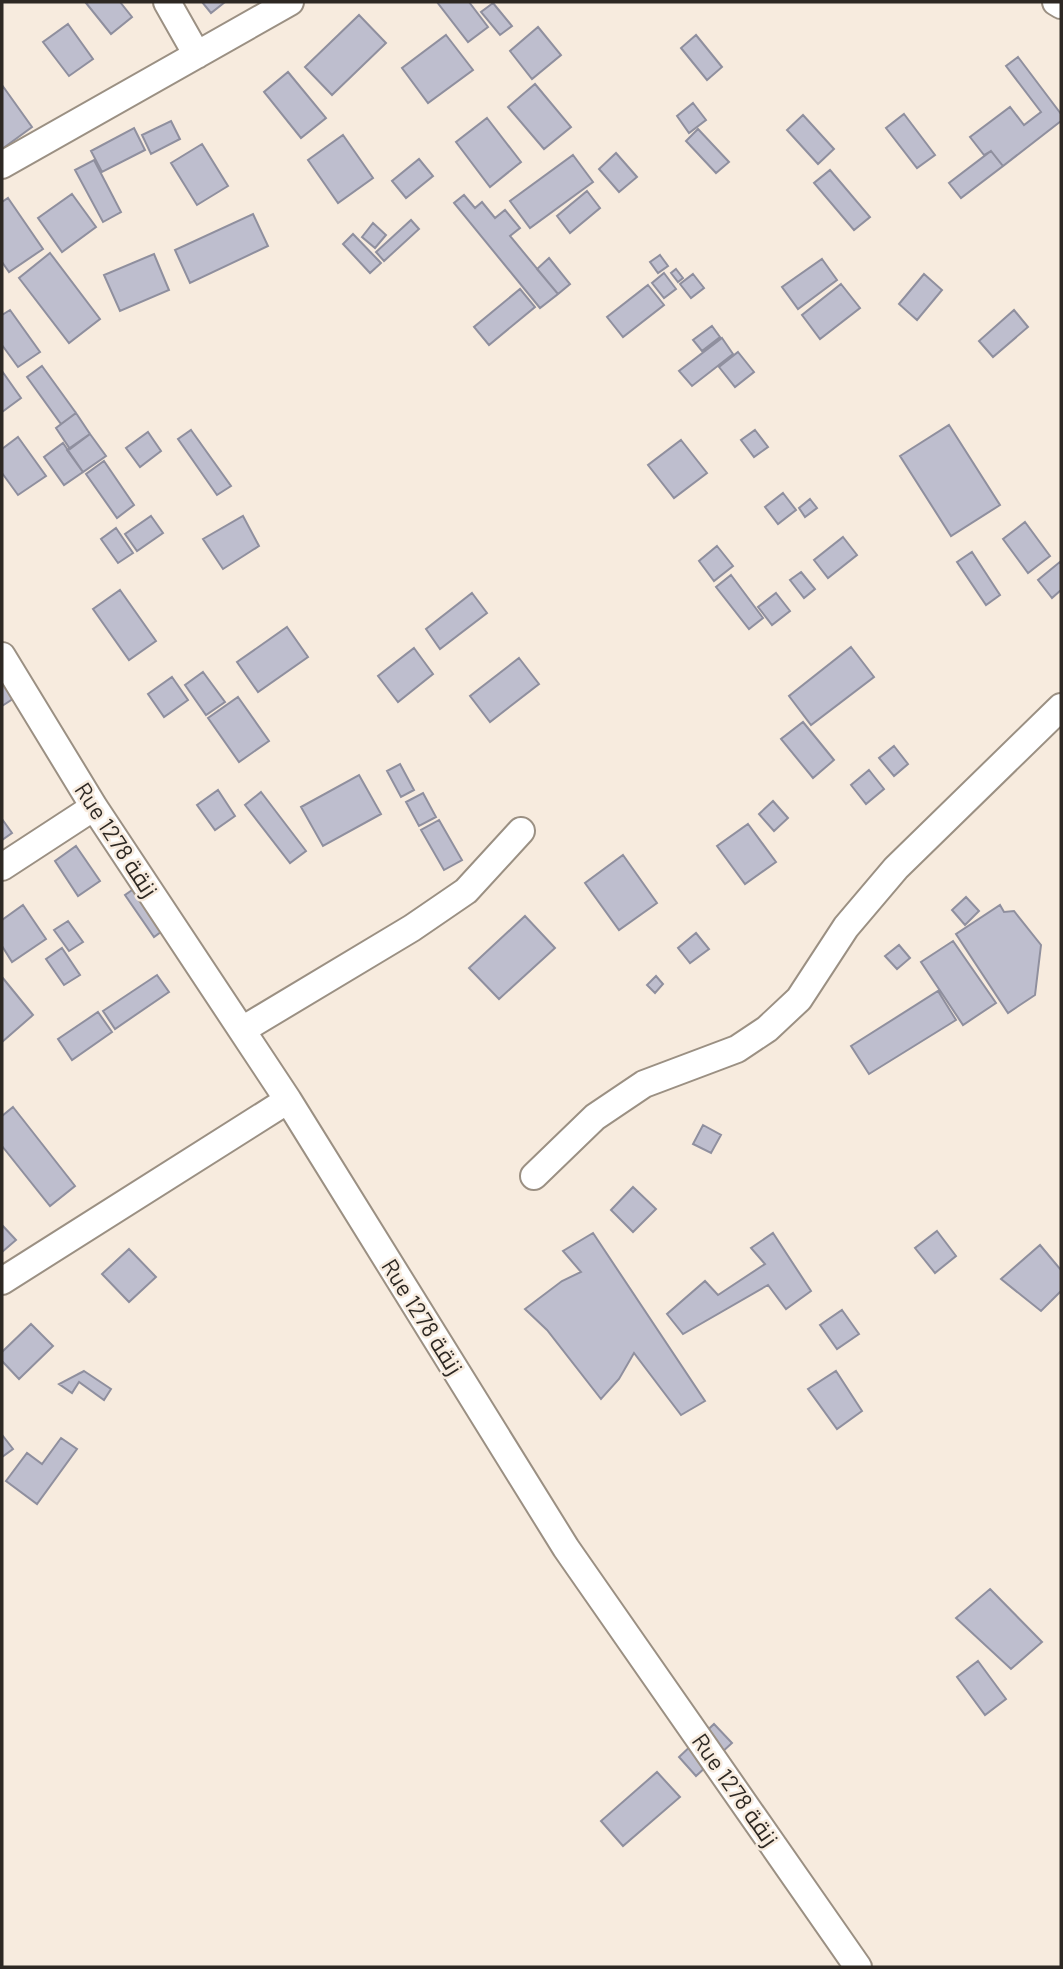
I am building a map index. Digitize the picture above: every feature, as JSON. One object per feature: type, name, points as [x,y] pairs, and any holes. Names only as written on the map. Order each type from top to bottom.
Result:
[{"type":"street","points":[[167,2],[197,55]]},
{"type":"street","points":[[2,165],[290,2]]},
{"type":"street","points":[[1056,2],[1061,5]]},
{"type":"street","name":"Rue 1278 زنقة","points":[[2,656],[94,807],[288,1101],[566,1548],[858,1967]]},
{"type":"street","points":[[534,1176],[595,1117],[643,1084],[737,1049],[767,1029],[799,999],[846,928],[896,868],[1061,707]]},
{"type":"street","points":[[2,867],[94,807]]},
{"type":"street","points":[[242,1030],[412,928],[466,891],[522,831]]},
{"type":"street","points":[[2,1281],[288,1101]]},
{"type":"building","points":[[120,2],[132,17],[111,34],[86,3]]},
{"type":"building","points":[[202,2],[225,2],[211,13]]},
{"type":"building","points":[[437,2],[469,2],[488,27],[468,42]]},
{"type":"building","points":[[493,3],[512,26],[500,35],[481,12]]},
{"type":"building","points":[[359,15],[386,43],[332,95],[305,67]]},
{"type":"building","points":[[68,24],[93,59],[69,76],[43,42]]},
{"type":"building","points":[[538,27],[561,55],[532,79],[510,51]]},
{"type":"building","points":[[446,35],[473,70],[428,103],[402,68]]},
{"type":"building","points":[[696,35],[722,67],[707,80],[681,48]]},
{"type":"building","points":[[1018,57],[1061,114],[1061,121],[1003,166],[991,151],[984,155],[970,137],[1010,107],[1024,125],[1041,112],[1006,66]]},
{"type":"building","points":[[288,72],[326,118],[301,138],[264,92]]},
{"type":"building","points":[[535,84],[571,127],[544,149],[508,107]]},
{"type":"building","points":[[2,85],[32,127],[2,149]]},
{"type":"building","points":[[693,103],[706,120],[689,133],[677,116]]},
{"type":"building","points":[[904,114],[935,155],[917,168],[886,128]]},
{"type":"building","points":[[803,115],[834,149],[818,164],[787,130]]},
{"type":"building","points":[[487,118],[521,162],[490,187],[456,142]]},
{"type":"building","points":[[171,121],[180,139],[151,154],[142,135]]},
{"type":"building","points":[[134,128],[145,150],[102,172],[91,151]]},
{"type":"building","points":[[698,129],[729,162],[716,173],[686,141]]},
{"type":"building","points":[[343,135],[373,178],[338,203],[308,160]]},
{"type":"building","points":[[202,144],[228,186],[197,205],[171,163]]},
{"type":"building","points":[[991,151],[1003,166],[961,198],[949,183]]},
{"type":"building","points":[[616,153],[637,177],[619,192],[599,169]]},
{"type":"building","points":[[573,155],[593,182],[530,228],[510,201]]},
{"type":"building","points":[[419,159],[433,176],[406,198],[392,181]]},
{"type":"building","points":[[94,160],[121,212],[103,222],[75,170]]},
{"type":"building","points":[[830,170],[870,217],[854,230],[814,183]]},
{"type":"building","points":[[587,191],[600,208],[570,233],[557,216]]},
{"type":"building","points":[[72,194],[96,227],[62,252],[38,218]]},
{"type":"building","points":[[464,195],[475,208],[482,202],[495,218],[505,210],[520,228],[510,236],[558,294],[540,308],[454,203]]},
{"type":"building","points":[[8,198],[43,249],[9,272],[2,262],[2,202]]},
{"type":"building","points":[[253,214],[268,246],[190,283],[175,250]]},
{"type":"building","points":[[411,220],[419,229],[384,261],[376,252]]},
{"type":"building","points":[[373,223],[386,235],[375,248],[362,237]]},
{"type":"building","points":[[353,234],[381,263],[370,273],[343,244]]},
{"type":"building","points":[[50,253],[100,319],[69,343],[19,278]]},
{"type":"building","points":[[154,254],[169,290],[120,311],[104,275]]},
{"type":"building","points":[[660,255],[668,266],[658,273],[650,262]]},
{"type":"building","points":[[549,258],[570,284],[558,294],[537,269]]},
{"type":"building","points":[[822,259],[837,280],[798,309],[782,287]]},
{"type":"building","points":[[676,269],[683,278],[678,282],[671,273]]},
{"type":"building","points":[[664,273],[676,289],[664,298],[652,283]]},
{"type":"building","points":[[693,274],[704,288],[691,298],[680,284]]},
{"type":"building","points":[[924,274],[942,290],[917,320],[899,304]]},
{"type":"building","points":[[841,284],[860,308],[820,339],[802,315]]},
{"type":"building","points":[[648,285],[664,305],[623,337],[607,317]]},
{"type":"building","points":[[520,289],[535,307],[489,345],[474,327]]},
{"type":"building","points":[[10,310],[40,352],[18,367],[2,345],[2,315]]},
{"type":"building","points":[[1014,310],[1028,327],[993,357],[979,341]]},
{"type":"building","points":[[712,326],[720,337],[702,351],[693,340]]},
{"type":"building","points":[[722,338],[733,354],[692,386],[679,371]]},
{"type":"building","points":[[738,352],[754,372],[735,387],[719,367]]},
{"type":"building","points":[[42,366],[76,413],[61,424],[27,377]]},
{"type":"building","points":[[2,371],[21,398],[2,412]]},
{"type":"building","points":[[76,413],[90,434],[70,449],[56,428]]},
{"type":"building","points":[[949,425],[1000,505],[951,536],[900,456]]},
{"type":"building","points":[[191,430],[231,486],[217,495],[178,439]]},
{"type":"building","points":[[755,430],[768,447],[754,457],[741,440]]},
{"type":"building","points":[[148,432],[161,451],[140,467],[126,448]]},
{"type":"building","points":[[90,434],[106,456],[83,472],[67,450]]},
{"type":"building","points":[[18,437],[46,476],[18,495],[2,473],[2,449]]},
{"type":"building","points":[[681,440],[707,473],[674,498],[648,465]]},
{"type":"building","points":[[63,443],[83,472],[64,485],[44,457]]},
{"type":"building","points":[[104,461],[134,505],[117,518],[86,474]]},
{"type":"building","points":[[783,493],[796,510],[778,524],[765,507]]},
{"type":"building","points":[[810,499],[817,508],[805,517],[799,508]]},
{"type":"building","points":[[151,516],[163,533],[137,551],[125,534]]},
{"type":"building","points":[[243,516],[259,546],[223,569],[203,539]]},
{"type":"building","points":[[1025,522],[1050,556],[1028,573],[1003,539]]},
{"type":"building","points":[[116,528],[133,553],[118,563],[101,539]]},
{"type":"building","points":[[843,537],[857,555],[828,578],[814,560]]},
{"type":"building","points":[[717,546],[733,566],[714,581],[699,561]]},
{"type":"building","points":[[972,552],[1000,595],[986,605],[957,562]]},
{"type":"building","points":[[1061,561],[1061,590],[1052,598],[1038,580]]},
{"type":"building","points":[[801,572],[815,589],[804,598],[790,580]]},
{"type":"building","points":[[731,575],[763,618],[749,629],[716,587]]},
{"type":"building","points":[[120,590],[156,641],[129,660],[93,609]]},
{"type":"building","points":[[472,593],[487,613],[440,649],[426,629]]},
{"type":"building","points":[[776,593],[790,611],[772,625],[758,607]]},
{"type":"building","points":[[287,627],[308,657],[258,692],[237,662]]},
{"type":"building","points":[[851,647],[874,677],[811,725],[789,696]]},
{"type":"building","points":[[414,648],[433,674],[398,702],[378,676]]},
{"type":"building","points":[[519,658],[539,684],[490,722],[470,696]]},
{"type":"building","points":[[203,672],[225,702],[206,715],[185,685]]},
{"type":"building","points":[[2,675],[22,693],[2,706]]},
{"type":"building","points":[[172,677],[188,700],[164,717],[148,694]]},
{"type":"building","points":[[238,697],[269,741],[239,762],[208,718]]},
{"type":"building","points":[[803,722],[834,760],[813,778],[781,739]]},
{"type":"building","points":[[894,746],[908,764],[894,776],[879,758]]},
{"type":"building","points":[[400,764],[414,790],[401,797],[387,771]]},
{"type":"building","points":[[869,770],[884,789],[866,804],[851,785]]},
{"type":"building","points":[[359,775],[381,814],[323,846],[301,807]]},
{"type":"building","points":[[218,790],[235,816],[215,830],[197,805]]},
{"type":"building","points":[[261,792],[306,851],[290,863],[245,805]]},
{"type":"building","points":[[423,793],[436,817],[419,826],[406,802]]},
{"type":"building","points":[[773,801],[788,818],[774,831],[759,814]]},
{"type":"building","points":[[2,819],[12,833],[2,840]]},
{"type":"building","points":[[439,820],[462,860],[444,870],[421,830]]},
{"type":"building","points":[[748,824],[776,862],[745,884],[717,846]]},
{"type":"building","points":[[76,846],[100,881],[78,896],[55,861]]},
{"type":"building","points":[[623,855],[657,903],[619,930],[585,883]]},
{"type":"building","points":[[141,884],[169,926],[154,937],[125,895]]},
{"type":"building","points":[[966,897],[979,911],[965,925],[952,910]]},
{"type":"building","points":[[23,905],[46,939],[12,962],[2,946],[2,920]]},
{"type":"building","points":[[1000,905],[1004,912],[1014,911],[1041,945],[1035,995],[1008,1013],[956,934]]},
{"type":"building","points":[[525,916],[555,948],[499,999],[469,968]]},
{"type":"building","points":[[68,921],[83,942],[69,951],[54,930]]},
{"type":"building","points":[[696,933],[709,949],[690,963],[678,948]]},
{"type":"building","points":[[953,941],[996,1003],[963,1025],[921,962]]},
{"type":"building","points":[[899,945],[910,958],[897,969],[885,956]]},
{"type":"building","points":[[62,948],[80,975],[64,985],[46,959]]},
{"type":"building","points":[[157,975],[169,992],[115,1029],[103,1011]]},
{"type":"building","points":[[656,976],[663,984],[655,993],[647,985]]},
{"type":"building","points":[[2,977],[33,1015],[2,1042]]},
{"type":"building","points":[[938,991],[956,1020],[869,1074],[851,1046]]},
{"type":"building","points":[[98,1012],[112,1032],[72,1060],[58,1039]]},
{"type":"building","points":[[13,1107],[75,1186],[50,1206],[2,1146],[2,1116]]},
{"type":"building","points":[[703,1125],[721,1135],[711,1153],[693,1144]]},
{"type":"building","points":[[633,1187],[656,1209],[633,1232],[611,1210]]},
{"type":"building","points":[[2,1225],[16,1240],[2,1252]]},
{"type":"building","points":[[937,1231],[956,1256],[935,1273],[915,1248]]},
{"type":"building","points":[[593,1233],[705,1401],[681,1415],[634,1353],[619,1379],[601,1399],[547,1330],[525,1309],[562,1281],[581,1272],[563,1251]]},
{"type":"building","points":[[773,1233],[811,1291],[786,1309],[768,1285],[683,1334],[667,1314],[705,1281],[718,1295],[765,1264],[751,1248]]},
{"type":"building","points":[[1040,1245],[1061,1270],[1061,1291],[1041,1311],[1001,1279]]},
{"type":"building","points":[[129,1249],[156,1277],[129,1302],[102,1274]]},
{"type":"building","points":[[842,1310],[859,1334],[837,1349],[820,1325]]},
{"type":"building","points":[[31,1324],[53,1346],[19,1379],[2,1361],[2,1352]]},
{"type":"building","points":[[84,1371],[111,1389],[104,1400],[79,1382],[72,1393],[59,1384]]},
{"type":"building","points":[[836,1371],[862,1411],[837,1429],[808,1389]]},
{"type":"building","points":[[2,1437],[13,1449],[2,1457]]},
{"type":"building","points":[[61,1438],[77,1449],[37,1504],[6,1481],[27,1453],[42,1464]]},
{"type":"building","points":[[990,1589],[1042,1642],[1011,1669],[956,1618]]},
{"type":"building","points":[[978,1661],[1006,1699],[985,1715],[957,1677]]},
{"type":"building","points":[[714,1724],[732,1743],[696,1776],[679,1757]]},
{"type":"building","points":[[657,1772],[680,1797],[623,1846],[601,1821]]}]
